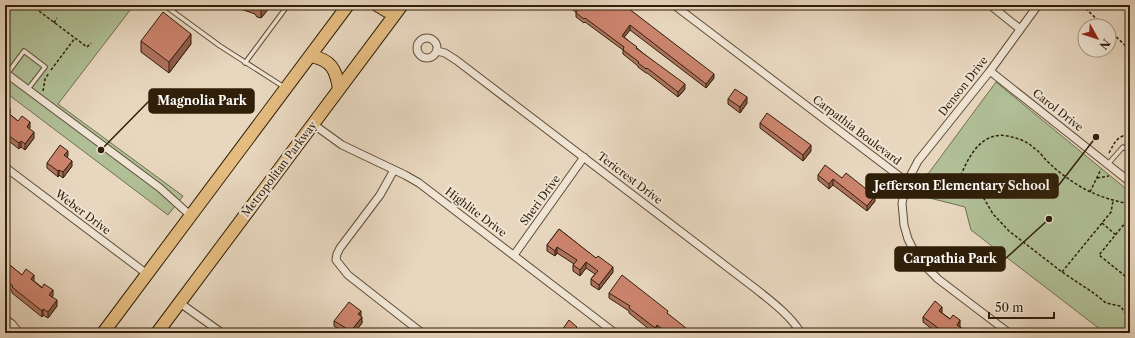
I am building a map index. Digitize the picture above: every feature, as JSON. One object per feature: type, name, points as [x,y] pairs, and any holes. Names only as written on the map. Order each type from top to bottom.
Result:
[{"type":"main road","points":[[377,5],[387,11],[399,9]]},
{"type":"main road","points":[[103,333],[311,56],[345,6]]},
{"type":"main road","name":"Metropolitan Parkway","points":[[157,333],[399,9]]},
{"type":"main road","points":[[311,56],[320,58],[332,66],[338,78],[339,89]]},
{"type":"street","name":"Carpathia Boulevard","points":[[674,5],[907,182]]},
{"type":"street","points":[[990,5],[1020,29]]},
{"type":"street","name":"Denson Drive","points":[[907,182],[918,161],[990,71],[1038,5]]},
{"type":"street","name":"Tericrest Drive","points":[[437,51],[445,53],[456,60],[756,289],[783,312],[801,333]]},
{"type":"street","name":"Carol Drive","points":[[990,71],[1130,182]]},
{"type":"street","points":[[7,74],[160,188],[191,216]]},
{"type":"street","name":"Highlite Drive","points":[[313,124],[342,145],[419,183],[616,333]]},
{"type":"street","name":"Sheri Drive","points":[[514,255],[584,157]]},
{"type":"street","name":"Weber Drive","points":[[5,167],[147,274]]},
{"type":"street","points":[[394,170],[380,195],[340,248],[336,260],[348,275],[422,333]]},
{"type":"street","points":[[907,182],[902,203],[903,215],[908,239],[916,254],[938,279],[1009,333]]},
{"type":"street","points":[[180,303],[222,333]]},
{"type":"street","points":[[5,319],[12,324],[19,333]]},
{"type":"lane","points":[[164,5],[245,63],[286,89]]},
{"type":"lane","points":[[245,63],[288,5]]},
{"type":"lane","points":[[7,74],[24,51],[45,67],[28,89]]},
{"type":"lane","points":[[1106,162],[1120,148],[1124,147],[1130,151]]},
{"type":"path","points":[[31,5],[88,48],[91,43]]},
{"type":"path","points":[[1082,5],[1096,18]]},
{"type":"path","points":[[54,23],[58,18]]},
{"type":"path","points":[[43,91],[45,79],[75,38]]},
{"type":"path","points":[[1117,38],[1130,50]]},
{"type":"path","points":[[45,67],[58,62]]},
{"type":"path","points":[[959,180],[973,152],[981,143],[992,137],[1007,136],[1021,140],[1034,148],[1058,172],[1073,183],[1104,199],[1130,204]]},
{"type":"path","points":[[1090,192],[1106,162]]},
{"type":"path","points":[[1097,178],[1113,176],[1117,171]]},
{"type":"path","points":[[926,174],[934,177],[959,180],[974,186],[979,190],[993,214],[1009,231],[1062,272],[1106,303],[1120,306],[1130,318]]},
{"type":"path","points":[[1062,272],[1111,212],[1113,201]]},
{"type":"path","points":[[1130,217],[1099,255],[1130,280]]},
{"type":"path","points":[[1102,223],[1116,235]]},
{"type":"green space","points":[[5,5],[134,5],[58,104],[183,196],[168,215],[5,92]]},
{"type":"green space","points":[[996,82],[1130,192],[1130,333],[1105,333],[971,230],[965,207],[918,195],[922,182]]},
{"type":"building","points":[[256,5],[263,5],[261,8]]},
{"type":"building","points":[[573,5],[624,5],[714,74],[706,84],[630,25],[622,36],[685,84],[678,92],[647,68],[646,69],[638,63],[639,62],[623,50],[624,47],[576,13],[578,9]]},
{"type":"building","points":[[163,12],[191,34],[169,62],[141,41]]},
{"type":"building","points":[[735,89],[747,97],[740,107],[728,99]]},
{"type":"building","points":[[5,104],[10,108],[7,112],[18,121],[22,116],[30,122],[27,127],[34,132],[25,144],[21,141],[19,143],[5,133]]},
{"type":"building","points":[[767,113],[811,145],[803,155],[760,123]]},
{"type":"building","points":[[60,145],[68,151],[64,155],[72,161],[63,172],[58,171],[47,163]]},
{"type":"building","points":[[825,165],[842,178],[846,173],[875,196],[867,206],[833,179],[829,184],[818,175]]},
{"type":"building","points":[[559,229],[596,258],[598,256],[613,267],[599,285],[591,279],[598,271],[586,262],[580,270],[573,265],[577,260],[557,247],[555,251],[547,245]]},
{"type":"building","points":[[5,261],[22,275],[26,269],[34,275],[31,279],[42,288],[44,284],[53,290],[49,295],[57,300],[48,312],[43,309],[42,311],[5,280]]},
{"type":"building","points":[[622,275],[668,311],[667,313],[686,328],[685,330],[689,333],[668,333],[657,325],[655,328],[629,308],[630,306],[609,293]]},
{"type":"building","points":[[935,301],[942,307],[939,311],[950,319],[953,315],[960,320],[957,325],[968,333],[945,333],[923,317]]},
{"type":"building","points":[[349,302],[361,311],[358,314],[362,317],[351,331],[334,321]]},
{"type":"building","points":[[569,320],[577,327],[575,329],[580,333],[560,333]]},
{"type":"place","name":"Jefferson Elementary School","points":[[1096,137]]},
{"type":"place","name":"Magnolia Park","points":[[101,150]]},
{"type":"place","name":"Carpathia Park","points":[[1049,219]]}]
